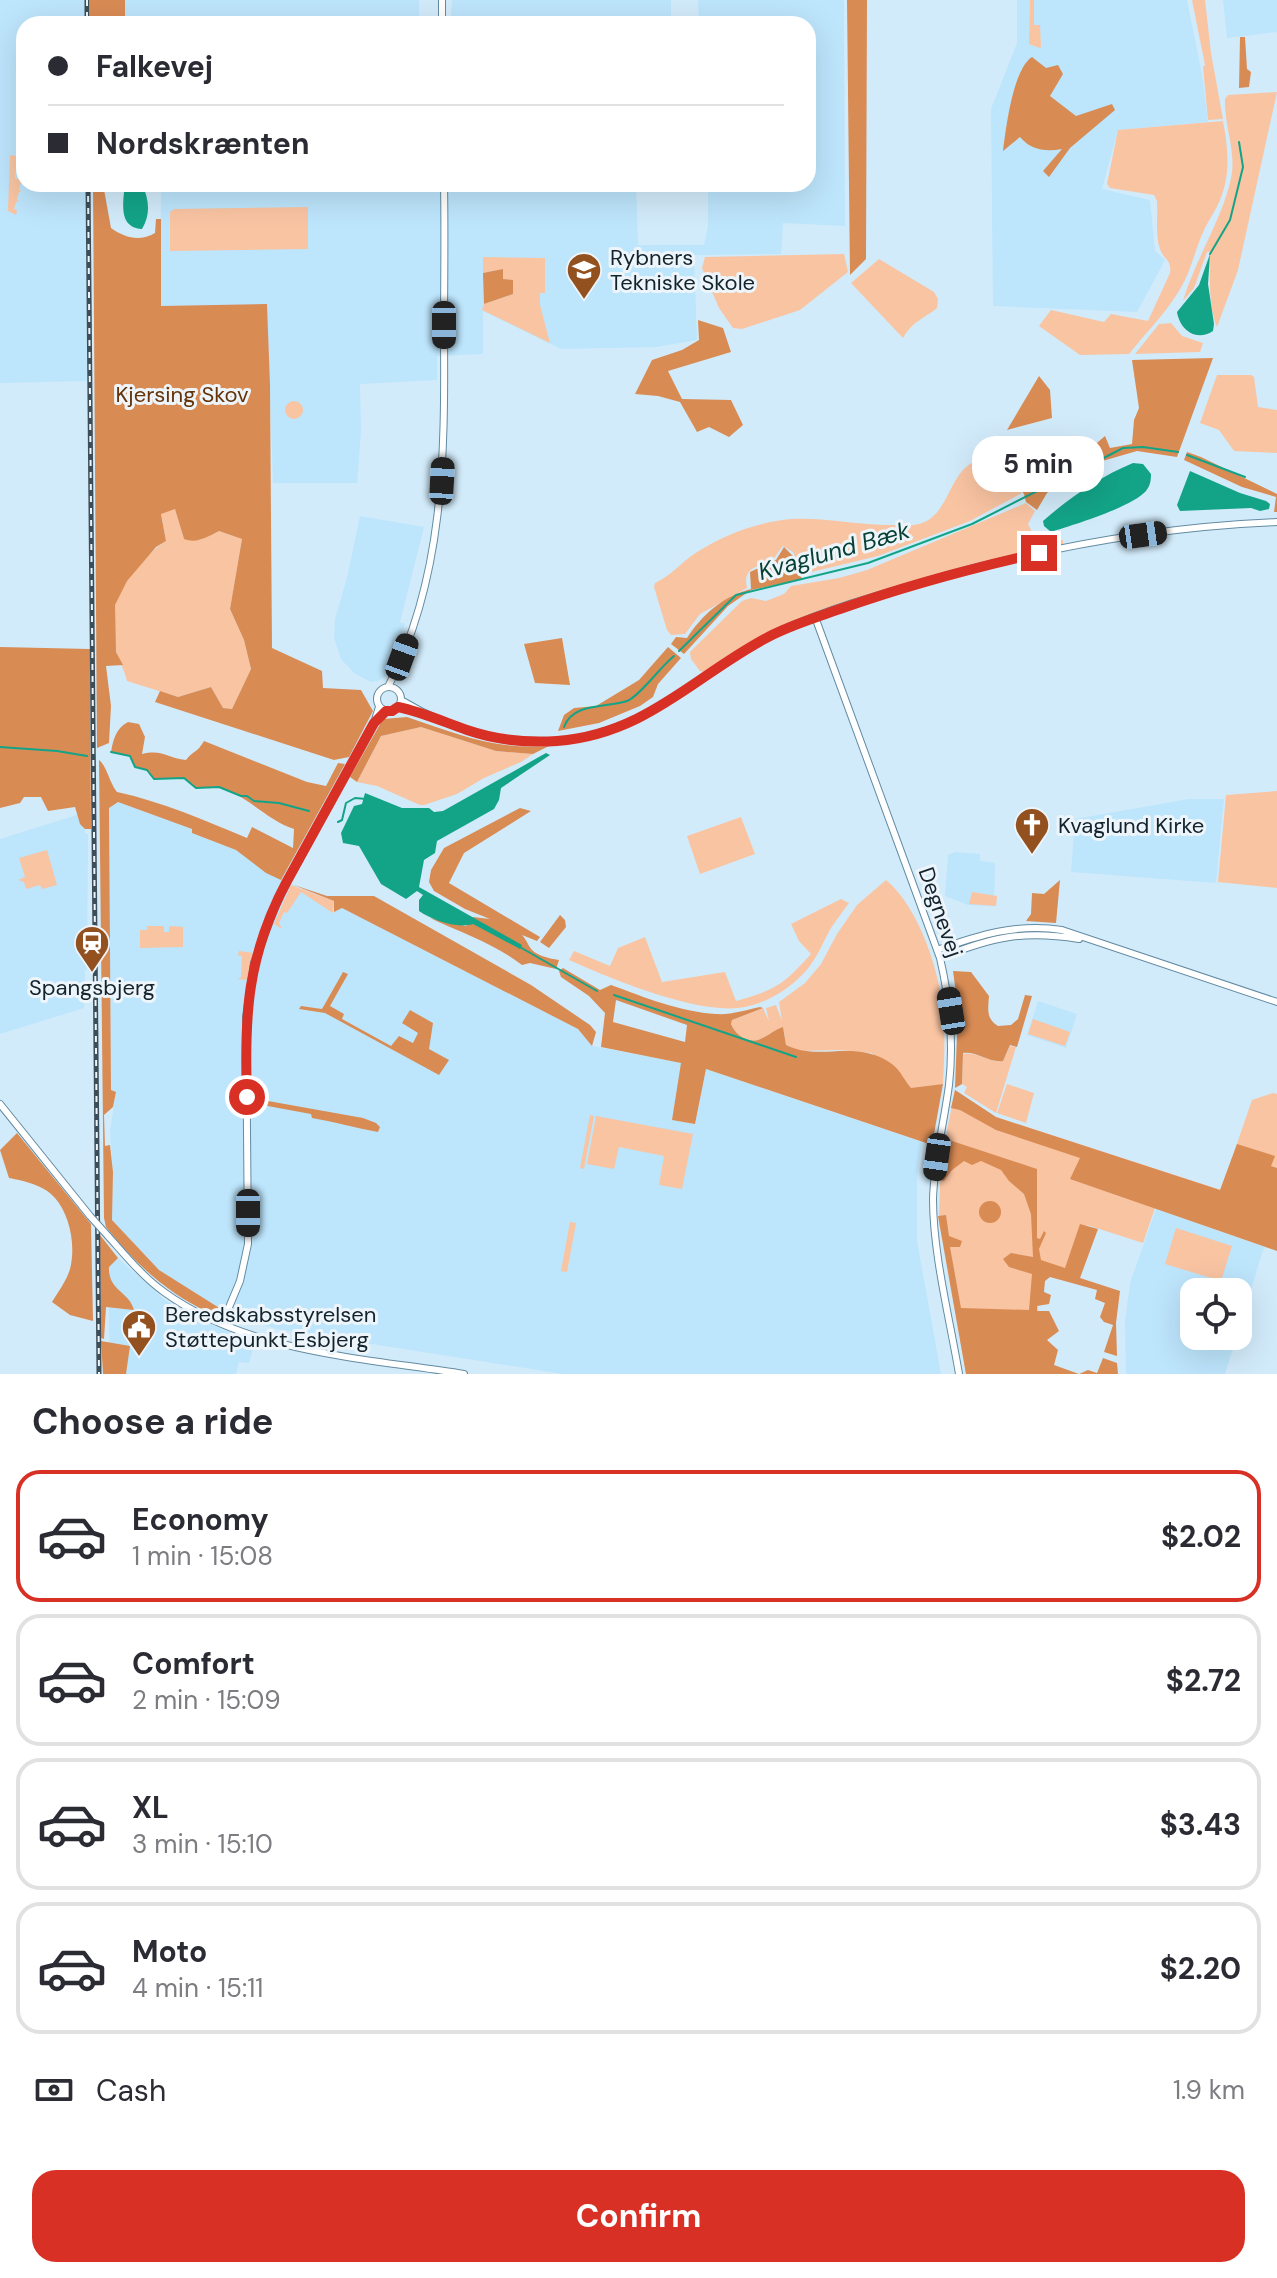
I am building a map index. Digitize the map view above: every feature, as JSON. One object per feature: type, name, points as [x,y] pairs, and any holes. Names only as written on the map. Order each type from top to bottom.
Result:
[{"type":"street","points":[[392,688],[427,577],[442,481],[445,407],[444,192]]},
{"type":"street","points":[[400,704],[470,731],[514,740],[555,741],[598,734],[639,719],[780,631],[937,578],[1069,546],[1162,532],[1277,522]]},
{"type":"street","name":"Degnevej","points":[[815,617],[940,958],[947,988],[952,1031],[949,1087],[934,1175],[934,1224],[959,1374]]},
{"type":"street","points":[[392,688],[400,694],[400,704],[392,711],[382,709],[376,700],[378,692],[392,688]]},
{"type":"street","points":[[222,1324],[240,1281],[248,1248],[246,1017],[252,972],[282,890],[382,709]]},
{"type":"street","points":[[937,950],[980,935],[1021,927],[1062,930],[1277,1002]]},
{"type":"street","points":[[940,958],[992,939],[1020,934],[1053,935],[1095,942]]},
{"type":"street","points":[[0,1104],[90,1216],[139,1272],[165,1293],[222,1324],[260,1339],[296,1348],[464,1374]]},
{"type":"shaded area","points":[[0,0],[85,0],[85,16],[16,16],[16,192],[86,192],[87,381],[0,383]]},
{"type":"shaded area","points":[[125,0],[419,0],[419,16],[125,16]]},
{"type":"shaded area","points":[[452,0],[671,0],[671,16],[451,16]]},
{"type":"shaded area","points":[[698,0],[844,0],[845,226],[783,223],[781,254],[694,255],[697,340],[656,347],[561,349],[483,311],[483,354],[437,356],[437,380],[360,384],[361,432],[357,483],[273,483],[267,305],[160,306],[161,192],[636,192],[638,245],[704,245],[708,226],[708,192],[816,192],[816,16],[699,16]]},
{"type":"shaded area","points":[[1017,0],[1187,0],[1208,122],[1118,130],[1102,189],[1150,200],[1155,251],[1165,260],[1137,312],[993,306],[991,109],[1017,43]]},
{"type":"shaded area","points":[[1030,0],[1034,0],[1034,25],[1040,25],[1040,48],[1029,44]]},
{"type":"shaded area","points":[[1192,0],[1205,0],[1223,119],[1208,120],[1205,65]]},
{"type":"shaded area","points":[[1223,0],[1277,0],[1277,32],[1227,38]]},
{"type":"shaded area","points":[[1277,92],[1238,270],[1217,327],[1211,300],[1210,252],[1207,252],[1194,288],[1183,301],[1223,205],[1232,173],[1225,99],[1228,95]]},
{"type":"shaded area","points":[[1223,121],[1228,161],[1220,200],[1202,234],[1180,290],[1129,354],[1080,355],[1039,326],[1051,310],[1104,322],[1111,314],[1148,321],[1170,273],[1170,265],[1158,244],[1157,201],[1154,195],[1110,188],[1107,184],[1118,130]]},
{"type":"shaded area","points":[[10,156],[16,156],[15,178],[19,202],[16,202],[14,209],[17,210],[16,215],[8,211]]},
{"type":"shaded area","points":[[124,192],[145,192],[148,212],[142,229],[129,224],[123,206]]},
{"type":"shaded area","points":[[308,207],[308,249],[170,251],[170,212],[174,209]]},
{"type":"shaded area","points":[[844,254],[848,272],[800,310],[742,329],[733,328],[719,308],[702,268],[705,257]]},
{"type":"shaded area","points":[[1210,254],[1208,284],[1213,331],[1195,335],[1185,329],[1177,312],[1199,285]]},
{"type":"shaded area","points":[[483,257],[545,258],[545,293],[540,293],[540,305],[550,343],[482,310],[484,304],[513,294],[513,281],[503,279],[503,269],[483,273]]},
{"type":"shaded area","points":[[879,259],[934,292],[938,299],[937,308],[914,324],[903,338],[851,283]]},
{"type":"shaded area","points":[[1171,323],[1182,336],[1203,343],[1200,352],[1135,354],[1159,324]]},
{"type":"shaded area","points":[[1217,375],[1254,377],[1258,407],[1277,410],[1277,453],[1234,451],[1219,430],[1200,423]]},
{"type":"shaded area","points":[[290,401],[298,401],[303,410],[301,417],[290,419],[285,414],[285,406]]},
{"type":"shaded area","points":[[993,457],[1022,493],[970,521],[878,556],[803,574],[793,552],[783,546],[770,561],[750,571],[747,588],[700,614],[685,634],[671,635],[667,630],[655,583],[717,541],[753,526],[791,519],[882,525],[919,524],[936,514],[962,471],[972,463]]},
{"type":"shaded area","points":[[1133,463],[1143,464],[1151,474],[1146,491],[1139,497],[1102,515],[1051,532],[1044,526],[1043,521],[1074,496]]},
{"type":"shaded area","points":[[1190,471],[1266,501],[1270,504],[1269,509],[1180,511],[1177,505]]},
{"type":"shaded area","points":[[1026,503],[1035,511],[1028,524],[1033,534],[1040,540],[1063,540],[1063,544],[967,565],[819,611],[741,648],[704,672],[691,659],[690,652],[742,601],[751,598],[766,601],[784,594],[791,586],[867,570]]},
{"type":"shaded area","points":[[175,508],[184,539],[200,540],[219,531],[242,539],[230,609],[244,640],[251,669],[232,709],[223,708],[211,687],[178,697],[127,681],[117,654],[114,622],[118,598],[135,570],[166,541],[161,513]]},
{"type":"shaded area","points":[[360,516],[424,527],[400,622],[405,624],[386,676],[371,682],[354,673],[341,659],[334,638],[335,619]]},
{"type":"shaded area","points":[[421,727],[496,751],[533,754],[457,794],[424,805],[377,786],[357,782],[381,736]]},
{"type":"shaded area","points":[[546,753],[550,755],[501,788],[494,809],[437,841],[435,853],[424,860],[419,887],[522,945],[520,949],[473,924],[452,924],[424,914],[419,911],[419,900],[423,895],[417,891],[406,899],[381,884],[359,846],[343,843],[341,833],[354,806],[362,804],[365,793],[402,808],[443,811]]},
{"type":"shaded area","points":[[1277,791],[1277,888],[1218,882],[1226,795]]},
{"type":"shaded area","points":[[1189,799],[1224,799],[1216,883],[1071,872],[1075,819]]},
{"type":"shaded area","points":[[118,802],[193,829],[193,833],[236,850],[334,912],[342,908],[578,1029],[592,1046],[682,1063],[672,1120],[695,1124],[706,1069],[922,1142],[917,1175],[917,1241],[941,1374],[563,1374],[277,1329],[221,1309],[159,1270],[112,1220],[110,1131],[116,1092],[111,1090],[109,808]]},
{"type":"shaded area","points":[[83,813],[85,834],[88,834],[84,1008],[0,1034],[0,839]]},
{"type":"shaded area","points":[[741,817],[755,854],[700,874],[687,836]]},
{"type":"shaded area","points":[[47,850],[57,885],[26,889],[24,882],[18,880],[25,877],[19,858]]},
{"type":"shaded area","points":[[955,852],[980,854],[980,861],[995,863],[994,906],[968,905],[945,896],[948,855]]},
{"type":"shaded area","points":[[886,880],[898,892],[919,925],[934,964],[944,1021],[943,1084],[911,1089],[891,1064],[871,1053],[799,1051],[786,1045],[783,1027],[758,1040],[745,1039],[738,1034],[731,1024],[732,1020],[763,1008],[769,1021],[766,1008],[776,1005],[782,1021],[779,1002],[805,983],[821,964],[857,905]]},
{"type":"shaded area","points":[[291,885],[334,901],[333,913],[301,892],[287,913],[284,912],[279,923],[282,929],[274,924]]},
{"type":"shaded area","points":[[972,892],[997,896],[996,906],[969,904]]},
{"type":"shaded area","points":[[841,899],[849,903],[808,969],[776,995],[745,1007],[704,1006],[680,1001],[631,986],[569,960],[574,951],[610,966],[618,948],[645,937],[662,982],[725,972],[736,1001],[778,985],[794,972],[811,954],[799,941],[791,924]]},
{"type":"shaded area","points":[[147,926],[164,926],[164,932],[169,932],[169,926],[183,927],[183,947],[140,948],[140,930],[147,930]]},
{"type":"shaded area","points":[[239,951],[254,953],[246,980],[238,979],[241,977],[242,956],[238,955]]},
{"type":"shaded area","points":[[1038,1001],[1077,1014],[1066,1048],[1027,1035]]},
{"type":"shaded area","points":[[1033,1019],[1070,1032],[1065,1046],[1028,1034]]},
{"type":"shaded area","points":[[1010,1046],[1016,1047],[996,1113],[964,1093],[967,1087],[962,1084],[963,1054],[1003,1061]]},
{"type":"shaded area","points":[[1007,1084],[1034,1093],[1026,1123],[997,1113]]},
{"type":"shaded area","points":[[955,1090],[996,1117],[1221,1190],[1252,1100],[1277,1094],[1277,1250],[1155,1208],[1143,1243],[1087,1225],[1070,1275],[1037,1264],[1040,1374],[966,1374],[939,1214],[941,1162]]},
{"type":"shaded area","points":[[590,1115],[594,1116],[584,1169],[580,1168]]},
{"type":"shaded area","points":[[596,1116],[693,1134],[682,1189],[659,1185],[664,1156],[619,1147],[614,1169],[587,1164]]},
{"type":"shaded area","points":[[1156,1209],[1264,1247],[1252,1286],[1252,1278],[1180,1278],[1180,1350],[1233,1350],[1225,1374],[1126,1374],[1125,1321],[1130,1283]]},
{"type":"shaded area","points":[[570,1222],[576,1223],[567,1272],[561,1271]]},
{"type":"shaded area","points":[[1176,1228],[1232,1246],[1222,1278],[1211,1278],[1165,1264]]},
{"type":"shaded area","points":[[118,1258],[166,1301],[255,1343],[249,1363],[239,1362],[236,1374],[110,1374],[108,1267]]},
{"type":"green space","points":[[90,0],[125,0],[125,16],[90,16]]},
{"type":"green space","points":[[847,0],[867,0],[866,259],[850,275]]},
{"type":"green space","points":[[1240,37],[1245,37],[1247,69],[1251,72],[1249,87],[1239,88]]},
{"type":"green space","points":[[1032,57],[1046,68],[1058,65],[1063,74],[1050,96],[1076,116],[1112,104],[1115,110],[1070,148],[1049,177],[1043,171],[1062,149],[1039,149],[1020,137],[1003,151],[1015,86],[1025,64]]},
{"type":"green space","name":"Kjersing Skov","points":[[93,192],[104,192],[111,228],[122,234],[133,238],[149,236],[155,233],[156,219],[161,219],[161,306],[267,304],[272,648],[322,671],[323,688],[361,690],[373,711],[349,757],[334,760],[155,702],[160,691],[178,697],[211,687],[223,708],[232,709],[251,669],[244,640],[230,609],[242,539],[219,531],[198,540],[184,539],[175,509],[161,514],[166,541],[156,547],[127,581],[115,605],[116,652],[123,665],[106,666],[111,706],[109,743],[97,748]]},
{"type":"green space","points":[[503,269],[503,279],[513,280],[513,294],[484,304],[483,273]]},
{"type":"green space","points":[[698,320],[723,328],[731,352],[668,371],[682,399],[731,400],[743,425],[729,437],[709,427],[697,432],[680,402],[635,394],[652,360],[682,350],[699,340]]},
{"type":"green space","points":[[1213,358],[1177,457],[1137,451],[1099,462],[1061,482],[1047,493],[1037,510],[1026,502],[1006,468],[1030,465],[1048,453],[1064,468],[1061,450],[1091,448],[1105,436],[1110,448],[1132,444],[1134,420],[1139,408],[1132,360]]},
{"type":"green space","points":[[1039,376],[1050,390],[1052,418],[1007,430]]},
{"type":"green space","points":[[1187,452],[1277,494],[1277,512],[1274,512],[1276,497],[1242,487],[1184,460]]},
{"type":"green space","points":[[784,547],[793,556],[802,579],[751,590],[728,606],[684,654],[671,644],[676,637],[687,638],[706,614],[722,602],[751,589],[750,572],[776,560]]},
{"type":"green space","points":[[562,638],[570,685],[535,683],[524,644]]},
{"type":"green space","points":[[0,647],[90,649],[91,829],[85,829],[80,824],[75,807],[48,811],[41,797],[24,797],[20,803],[0,808]]},
{"type":"green space","points":[[668,647],[681,658],[658,684],[653,697],[640,706],[599,723],[558,731],[564,715],[574,708],[596,706],[639,680]]},
{"type":"green space","points":[[407,717],[493,743],[549,746],[533,754],[496,751],[421,727],[381,736],[357,782],[350,777],[383,719]]},
{"type":"green space","points":[[128,722],[139,724],[145,737],[142,754],[160,753],[186,760],[204,741],[307,782],[326,786],[338,763],[345,764],[281,880],[266,873],[236,850],[192,833],[192,829],[118,802],[109,808],[111,1090],[116,1092],[113,1107],[104,1115],[105,1146],[110,1145],[113,1172],[112,1220],[159,1270],[221,1309],[208,1312],[152,1276],[106,1227],[104,1218],[99,760],[117,792],[167,806],[247,838],[252,827],[293,848],[294,829],[232,792],[219,787],[196,788],[184,778],[154,779],[147,770],[135,767],[130,756],[111,752],[118,731]]},
{"type":"green space","points":[[520,808],[531,811],[464,853],[449,883],[540,937],[537,941],[522,935],[535,952],[559,960],[556,969],[530,963],[522,965],[489,944],[430,918],[466,926],[473,917],[490,919],[434,891],[429,882],[431,870],[444,848]]},
{"type":"green space","points":[[1060,880],[1056,923],[1026,921],[1031,914],[1032,893],[1044,894]]},
{"type":"green space","points":[[291,884],[327,896],[374,896],[531,985],[590,1025],[596,1032],[592,1046],[578,1029],[342,908],[334,912],[334,901]]},
{"type":"green space","points":[[560,915],[566,927],[549,948],[540,942]]},
{"type":"green space","points":[[563,968],[600,990],[611,985],[703,1013],[722,1014],[760,1007],[763,1008],[732,1020],[735,1031],[745,1039],[758,1040],[783,1027],[786,1045],[799,1050],[865,1052],[892,1064],[911,1088],[943,1084],[932,1145],[706,1069],[695,1124],[672,1120],[681,1063],[601,1047],[605,1013],[589,996],[561,977],[559,971]],"holes":[[[616,1000],[687,1025],[685,1042],[613,1022]]]},
{"type":"green space","points":[[953,971],[971,972],[989,996],[990,1017],[998,1026],[1011,1025],[1018,1019],[1025,995],[1032,996],[1017,1047],[1010,1045],[1003,1061],[963,1053],[962,1084],[955,1088],[958,1008]]},
{"type":"green space","points":[[343,972],[348,974],[330,1006],[344,1014],[342,1019],[391,1046],[399,1036],[413,1043],[418,1033],[402,1023],[410,1010],[433,1023],[429,1049],[449,1060],[439,1075],[325,1013],[299,1009],[301,1006],[322,1009]]},
{"type":"green space","points":[[955,1090],[996,1117],[1220,1190],[1237,1144],[1275,1156],[1271,1166],[1277,1168],[1277,1251],[1070,1179],[1080,1158],[996,1130],[951,1108]]},
{"type":"green space","points":[[251,1098],[363,1118],[380,1127],[378,1132],[312,1118],[311,1114],[251,1103]]},
{"type":"green space","points":[[17,1133],[91,1224],[93,1321],[70,1315],[52,1302],[70,1269],[70,1231],[65,1213],[50,1194],[34,1184],[9,1178],[0,1150]]},
{"type":"green space","points":[[946,1139],[1037,1169],[1037,1238],[1040,1239],[1044,1231],[1046,1233],[1039,1249],[1041,1260],[1065,1268],[1080,1224],[1098,1229],[1080,1278],[1120,1291],[1116,1323],[1117,1356],[1104,1352],[1113,1325],[1100,1317],[1105,1303],[1095,1299],[1097,1290],[1050,1277],[1045,1281],[1044,1292],[1051,1295],[1049,1304],[1037,1306],[1037,1311],[1049,1311],[1059,1331],[1047,1340],[1058,1350],[1054,1365],[1079,1374],[966,1374],[938,1216],[946,1215],[949,1236],[962,1241],[960,1247],[950,1247],[961,1308],[1029,1310],[1032,1274],[1009,1267],[1003,1259],[1011,1253],[1033,1257],[1031,1214],[1024,1194],[1001,1170],[981,1161],[972,1165],[964,1161],[944,1181],[939,1180]]},
{"type":"green space","points":[[990,1201],[998,1204],[1001,1212],[998,1220],[990,1223],[982,1220],[979,1212],[982,1204]]},
{"type":"green space","points":[[100,1235],[118,1258],[109,1267],[112,1281],[134,1310],[106,1307],[104,1339],[101,1338]]},
{"type":"green space","points":[[101,1341],[130,1346],[126,1374],[103,1374]]},
{"type":"green space","points":[[1103,1358],[1117,1363],[1118,1374],[1079,1374],[1088,1370],[1097,1373]]},
{"type":"waterway","points":[[1210,254],[1230,220],[1243,167],[1239,142]]},
{"type":"waterway","name":"Kvaglund Bæk","points":[[1061,480],[1123,448],[1143,447],[1178,452]]},
{"type":"waterway","name":"Kvaglund Bæk","points":[[1187,455],[1245,477]]},
{"type":"waterway","name":"Kvaglund Bæk","points":[[679,651],[736,595],[868,563],[972,524],[1055,482]]},
{"type":"waterway","name":"Kvaglund Bæk","points":[[564,727],[575,713],[632,698],[674,656]]},
{"type":"waterway","points":[[0,747],[87,756]]},
{"type":"waterway","points":[[111,752],[130,756],[135,767],[147,770],[154,779],[184,778],[196,788],[219,787],[254,801],[279,803],[309,811]]},
{"type":"waterway","points":[[338,822],[342,820],[346,803],[355,798],[366,799]]},
{"type":"waterway","points":[[518,946],[597,991]]},
{"type":"waterway","points":[[614,995],[796,1057]]},
{"type":"railway","points":[[87,0],[87,16]]},
{"type":"railway","points":[[88,192],[99,1374]]},
{"type":"place","name":"Rybners Tekniske Skole","points":[[584,301]]},
{"type":"place","name":"Kvaglund Kirke","points":[[1032,856]]},
{"type":"place","name":"Spangsbjerg","points":[[92,974]]},
{"type":"place","name":"Beredskabsstyrelsen Støttepunkt Esbjerg","points":[[139,1358]]},
{"type":"route","points":[[247,1097],[246,1017],[259,945],[287,881],[374,723],[386,711],[398,707],[421,712],[470,731],[514,740],[555,741],[598,734],[639,719],[748,649],[789,627],[890,592],[979,566],[1039,553]]}]
